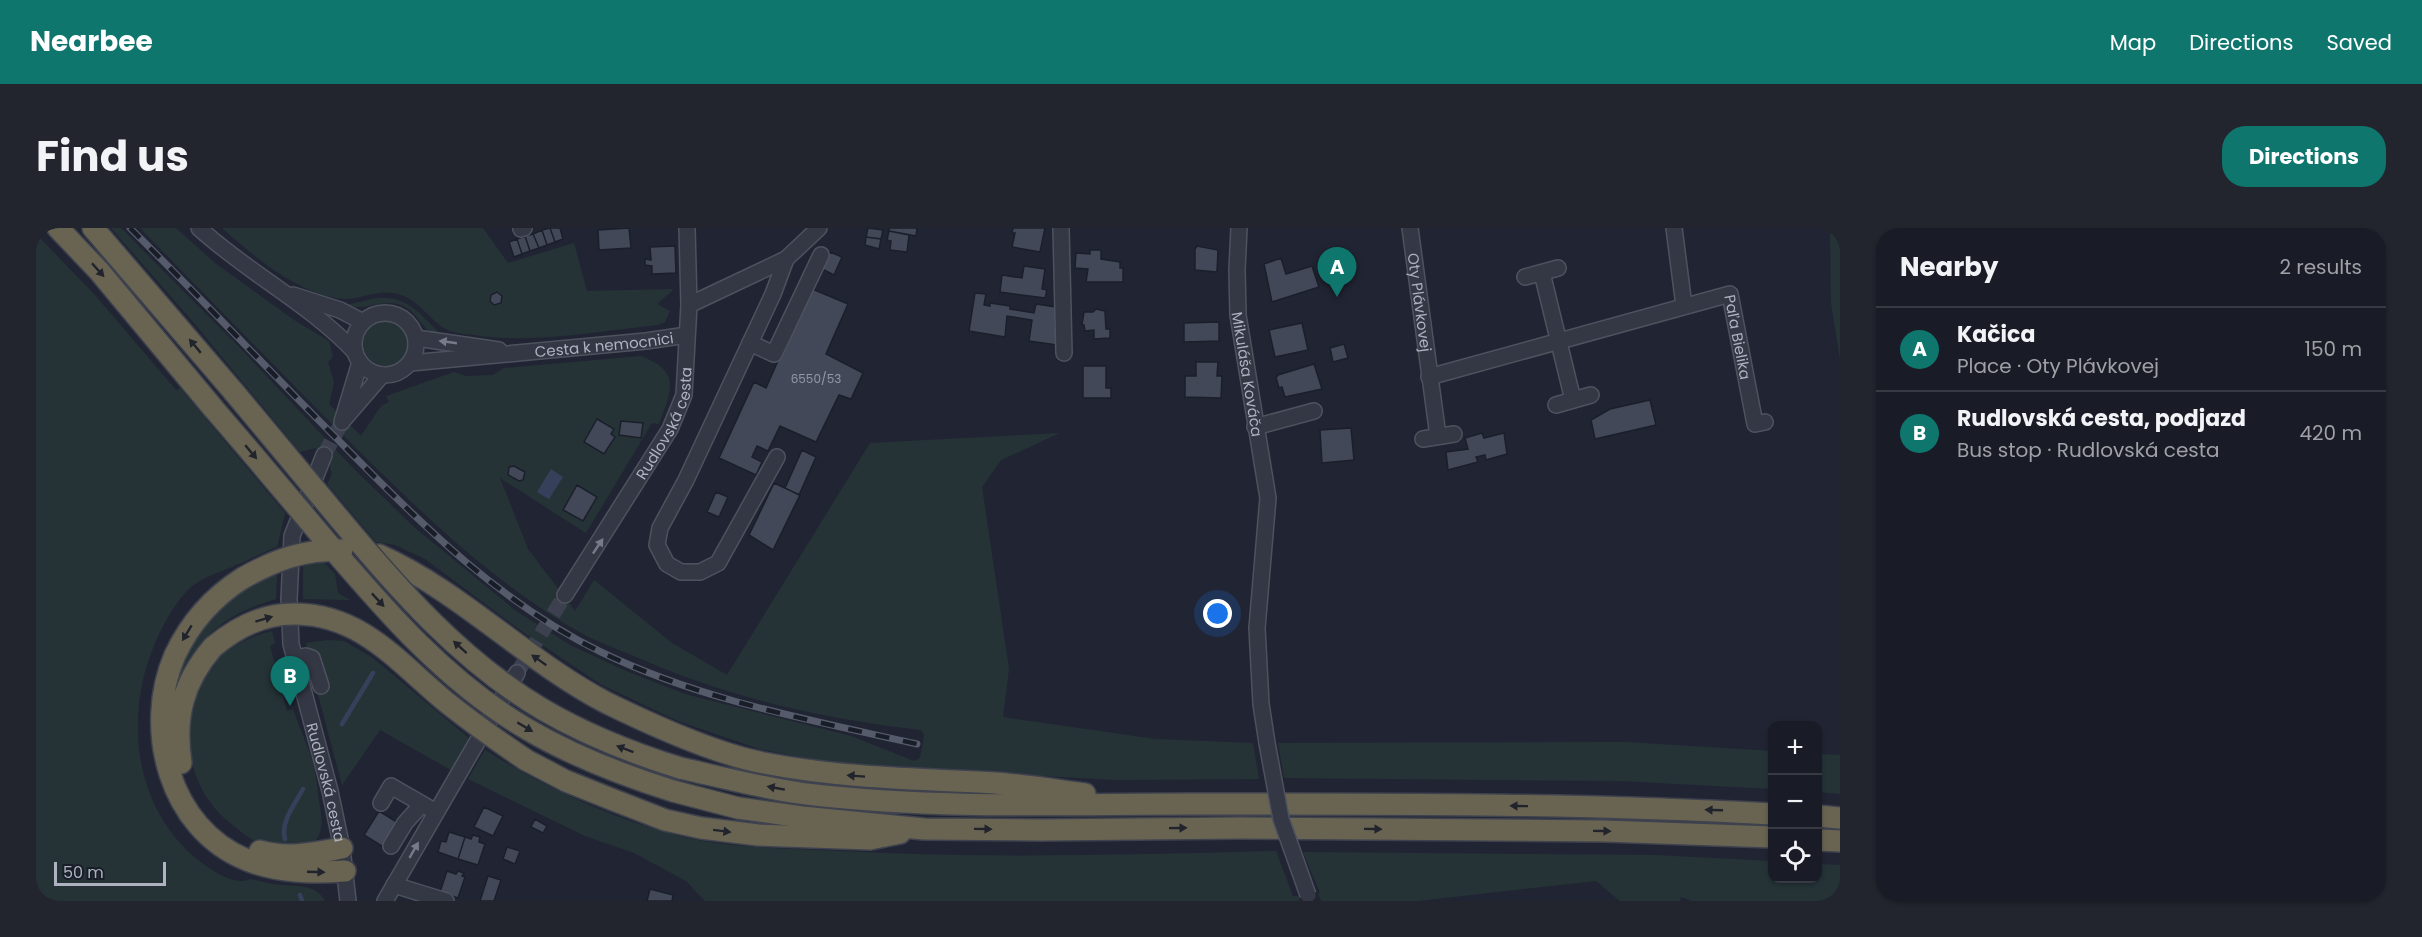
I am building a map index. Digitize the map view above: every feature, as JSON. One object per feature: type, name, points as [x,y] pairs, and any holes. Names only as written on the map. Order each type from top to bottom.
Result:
[{"type":"highway","points":[[58,228],[124,300],[363,585],[410,636],[448,671],[488,703],[526,729],[603,767],[673,791],[738,808],[924,829],[1241,828],[1592,831],[1768,837]]},
{"type":"highway","points":[[93,228],[381,568],[429,620],[465,653],[541,708],[578,729],[627,750],[680,768],[812,795],[900,803],[981,805],[1410,804],[1717,810],[1768,814]]},
{"type":"highway","points":[[345,871],[286,870],[246,860],[205,834],[178,797],[169,772],[161,723],[163,699],[175,656],[198,617],[228,587],[243,578],[292,555],[320,550],[361,551],[379,555],[422,576],[538,660],[605,702],[676,734],[762,763],[842,775],[998,784],[1170,804]]},
{"type":"highway","points":[[342,848],[304,855],[277,856],[252,849],[212,821],[196,802],[181,764],[177,738],[180,711],[188,684],[202,660],[213,647],[241,627],[266,617],[314,614],[333,618],[371,638],[483,731],[526,760],[566,781],[665,820],[701,828],[758,835],[870,839],[924,829]]},
{"type":"highway","points":[[1822,816],[1840,818]]},
{"type":"highway","points":[[1822,840],[1840,842]]},
{"type":"street","points":[[199,228],[228,254],[334,330],[358,357],[370,371],[382,375],[342,422],[358,357],[354,339],[363,322],[378,313],[393,313],[408,322],[416,338],[415,351],[410,363]]},
{"type":"street","name":"Rudlovská cesta","points":[[566,595],[670,429],[684,395],[689,305],[687,228]]},
{"type":"street","points":[[689,305],[786,259],[819,228]]},
{"type":"street","points":[[1061,228],[1064,353]]},
{"type":"street","name":"Mikuláša Kováča","points":[[1239,228],[1238,315],[1268,498],[1257,628],[1261,704],[1281,819],[1309,898]]},
{"type":"street","name":"Oty Plávkovej","points":[[1410,228],[1429,377],[1431,438],[1454,434]]},
{"type":"street","points":[[1429,377],[1684,306],[1674,228]]},
{"type":"street","points":[[750,343],[774,354],[822,255]]},
{"type":"street","points":[[777,456],[718,563],[699,572],[681,572],[667,564],[657,545],[660,528],[686,480],[773,294],[786,259]]},
{"type":"street","points":[[1525,278],[1558,268]]},
{"type":"street","points":[[1542,273],[1573,400]]},
{"type":"street","points":[[277,290],[340,310],[363,322]]},
{"type":"street","name":"Paľa Bielika","points":[[1684,306],[1730,294],[1755,424],[1765,422]]},
{"type":"street","name":"Cesta k nemocnici","points":[[382,375],[398,372],[410,363],[687,335]]},
{"type":"street","name":"Cesta k nemocnici","points":[[416,338],[522,353]]},
{"type":"street","points":[[1556,405],[1591,395]]},
{"type":"street","points":[[1255,427],[1314,411]]},
{"type":"street","name":"Rudlovská cesta","points":[[324,455],[292,536],[289,599],[291,644],[317,737],[342,848],[348,901]]},
{"type":"street","points":[[295,658],[306,656],[312,658],[321,686]]},
{"type":"street","points":[[385,901],[429,808],[516,673]]},
{"type":"street","points":[[381,803],[391,786],[429,808]]},
{"type":"street","points":[[391,846],[405,823],[429,808]]},
{"type":"street","points":[[394,885],[446,901]]},
{"type":"shaded area","points":[[111,228],[121,228],[241,349],[351,466],[414,527],[516,611],[570,645],[626,671],[685,694],[851,736],[914,761],[920,758],[924,735],[921,730],[810,712],[705,684],[581,633],[547,612],[482,565],[392,484],[140,228],[176,228],[215,263],[294,320],[329,341],[333,357],[328,362],[334,382],[329,404],[361,436],[381,406],[389,402],[386,396],[454,372],[465,376],[493,375],[504,368],[641,356],[654,362],[663,369],[670,383],[659,424],[652,423],[586,533],[500,478],[528,549],[575,611],[594,580],[672,643],[727,675],[870,443],[1060,433],[1001,460],[982,487],[1009,669],[1003,717],[1155,739],[1253,743],[1259,779],[1118,780],[901,769],[825,762],[759,749],[678,721],[600,684],[520,630],[425,559],[395,545],[376,542],[327,484],[332,474],[327,455],[315,448],[300,452],[194,323]]},
{"type":"shaded area","points":[[222,228],[483,228],[508,263],[574,243],[587,291],[674,289],[657,304],[670,311],[665,322],[658,325],[524,338],[456,333],[438,324],[411,300],[393,293],[343,299],[310,290],[263,262]]},
{"type":"shaded area","points":[[1830,228],[1840,228],[1840,359],[1831,303]]},
{"type":"shaded area","points":[[36,234],[94,294],[176,390],[180,388],[285,513],[277,547],[198,582],[171,611],[160,632],[147,663],[140,696],[138,729],[141,762],[150,794],[164,823],[185,848],[216,873],[236,881],[250,879],[273,884],[302,886],[315,891],[325,901],[36,901]]},
{"type":"shaded area","points":[[377,298],[398,300],[414,308],[442,336],[430,331],[413,313],[401,305],[387,303],[353,307],[346,305]]},
{"type":"shaded area","points":[[386,320],[402,327],[409,343],[402,359],[386,366],[370,359],[363,343],[370,327]]},
{"type":"shaded area","points":[[323,561],[335,574],[338,593],[350,600],[303,599],[303,564]]},
{"type":"shaded area","points":[[277,572],[276,599],[244,611],[218,627],[196,649],[179,679],[184,661],[203,629],[230,602],[261,580]]},
{"type":"shaded area","points":[[272,631],[275,643],[270,646],[287,711],[293,709],[310,754],[316,780],[321,828],[315,841],[304,846],[259,843],[229,822],[214,808],[203,791],[190,753],[190,712],[205,674],[234,646]]},
{"type":"shaded area","points":[[328,640],[344,641],[373,658],[469,738],[451,770],[380,730],[342,785],[317,691],[317,655],[307,647],[306,643]]},
{"type":"shaded area","points":[[1625,742],[1768,751],[1768,789],[1621,781],[1284,778],[1278,743]]},
{"type":"shaded area","points":[[485,750],[531,777],[603,811],[653,829],[699,840],[760,847],[950,855],[1113,855],[1276,851],[1293,896],[1298,896],[1300,901],[705,901],[686,881],[634,853],[585,836],[468,779]]},
{"type":"shaded area","points":[[1822,754],[1840,755],[1840,794],[1822,792]]},
{"type":"shaded area","points":[[1303,852],[1654,855],[1768,861],[1768,883],[1822,883],[1822,864],[1840,865],[1840,901],[1692,901],[1681,897],[1680,901],[1620,901],[1596,881],[1418,901],[1321,901],[1318,893],[1320,893]]},
{"type":"water","points":[[551,469],[563,477],[549,499],[537,492]]},
{"type":"building","points":[[550,228],[560,228],[563,239],[555,242]]},
{"type":"building","points":[[550,228],[555,242],[547,245],[542,230]]},
{"type":"building","points":[[629,228],[631,248],[599,250],[598,230]]},
{"type":"building","points":[[868,228],[883,230],[881,239],[866,237]]},
{"type":"building","points":[[889,228],[917,228],[916,236],[889,231]]},
{"type":"building","points":[[1013,228],[1045,228],[1040,252],[1012,247],[1015,233],[1012,233]]},
{"type":"building","points":[[542,230],[547,245],[539,248],[533,234]]},
{"type":"building","points":[[889,231],[909,235],[907,252],[890,250],[891,241],[887,240]]},
{"type":"building","points":[[533,234],[539,248],[530,251],[525,236]]},
{"type":"building","points":[[525,236],[530,251],[522,254],[517,239]]},
{"type":"building","points":[[866,237],[881,239],[879,249],[865,245]]},
{"type":"building","points":[[517,239],[522,254],[514,257],[509,242]]},
{"type":"building","points":[[675,246],[676,273],[652,274],[652,266],[645,265],[645,259],[651,260],[650,247]]},
{"type":"building","points":[[1197,246],[1218,250],[1217,272],[1195,270]]},
{"type":"building","points":[[1090,250],[1101,250],[1101,259],[1120,262],[1120,268],[1123,268],[1123,282],[1086,282],[1088,269],[1075,268],[1076,253],[1090,254]]},
{"type":"building","points":[[830,252],[842,257],[834,275],[822,269]]},
{"type":"building","points":[[1281,258],[1286,274],[1312,266],[1319,287],[1272,302],[1264,264]]},
{"type":"building","points":[[1024,266],[1045,269],[1042,289],[1047,290],[1045,298],[1000,292],[1002,275],[1022,278]]},
{"type":"building","points":[[810,288],[848,304],[826,354],[863,373],[851,399],[839,395],[816,442],[780,426],[768,451],[757,446],[752,457],[762,462],[756,475],[719,458],[754,382],[766,388]]},
{"type":"building","points":[[497,292],[502,296],[501,303],[494,305],[490,301],[491,295]]},
{"type":"building","points":[[975,293],[986,294],[984,305],[990,306],[990,303],[1010,306],[1010,309],[1034,313],[1036,304],[1056,307],[1057,345],[1029,341],[1032,320],[1007,316],[1005,337],[969,331]]},
{"type":"building","points":[[1096,309],[1105,311],[1106,329],[1110,329],[1110,338],[1094,339],[1094,330],[1085,331],[1082,325],[1084,312],[1093,312]]},
{"type":"building","points":[[1219,322],[1219,341],[1184,342],[1184,323]]},
{"type":"building","points":[[1302,323],[1308,350],[1275,357],[1269,330]]},
{"type":"building","points":[[1344,344],[1348,358],[1333,362],[1330,348]]},
{"type":"building","points":[[1196,362],[1218,362],[1217,376],[1222,376],[1221,398],[1185,397],[1185,376],[1196,376]]},
{"type":"building","points":[[1314,364],[1322,389],[1285,397],[1282,387],[1279,388],[1276,378],[1278,375]]},
{"type":"building","points":[[1083,366],[1106,366],[1106,388],[1111,388],[1111,398],[1083,398]]},
{"type":"building","points":[[1650,400],[1656,425],[1595,439],[1591,420],[1610,409]]},
{"type":"building","points":[[597,419],[614,429],[611,434],[615,437],[604,454],[584,442]]},
{"type":"building","points":[[621,421],[643,423],[641,438],[619,435]]},
{"type":"building","points":[[1351,428],[1354,460],[1322,463],[1320,430]]},
{"type":"building","points":[[1482,433],[1484,438],[1504,433],[1507,454],[1486,460],[1485,455],[1476,457],[1478,462],[1448,470],[1446,452],[1468,449],[1465,438]]},
{"type":"building","points":[[802,450],[816,457],[799,495],[785,488]]},
{"type":"building","points":[[514,466],[525,472],[523,480],[519,481],[508,475],[509,467]]},
{"type":"building","points":[[774,483],[800,495],[773,550],[749,535]]},
{"type":"building","points":[[577,485],[597,497],[583,521],[563,510]]},
{"type":"building","points":[[716,492],[728,497],[719,517],[707,512]]},
{"type":"building","points":[[484,807],[503,816],[493,836],[474,827]]},
{"type":"building","points":[[379,811],[400,824],[385,848],[364,835]]},
{"type":"building","points":[[535,819],[547,826],[543,833],[531,827]]},
{"type":"building","points":[[449,832],[465,837],[458,859],[438,852],[441,841],[446,842]]},
{"type":"building","points":[[473,835],[480,837],[479,842],[485,844],[478,865],[458,859],[465,837],[471,839]]},
{"type":"building","points":[[507,847],[520,851],[515,864],[503,859]]},
{"type":"building","points":[[447,871],[456,874],[458,871],[464,873],[462,876],[465,877],[458,898],[440,892]]},
{"type":"building","points":[[488,876],[501,880],[494,901],[480,901]]},
{"type":"building","points":[[650,889],[673,895],[672,901],[647,901]]},
{"type":"waterway","points":[[342,724],[373,673]]},
{"type":"waterway","points":[[285,839],[286,820],[303,789]]},
{"type":"waterway","points":[[300,895],[302,901]]},
{"type":"tunnel","points":[[324,455],[342,422]]},
{"type":"tunnel","points":[[517,673],[565,595]]},
{"type":"railway","points":[[130,228],[435,535],[497,587],[530,611],[601,652],[677,683],[756,707],[917,744]]},
{"type":"place","name":"Kačica","points":[[1337,297]]},
{"type":"place","name":"Rudlovská cesta, podjazd","points":[[290,706]]}]
